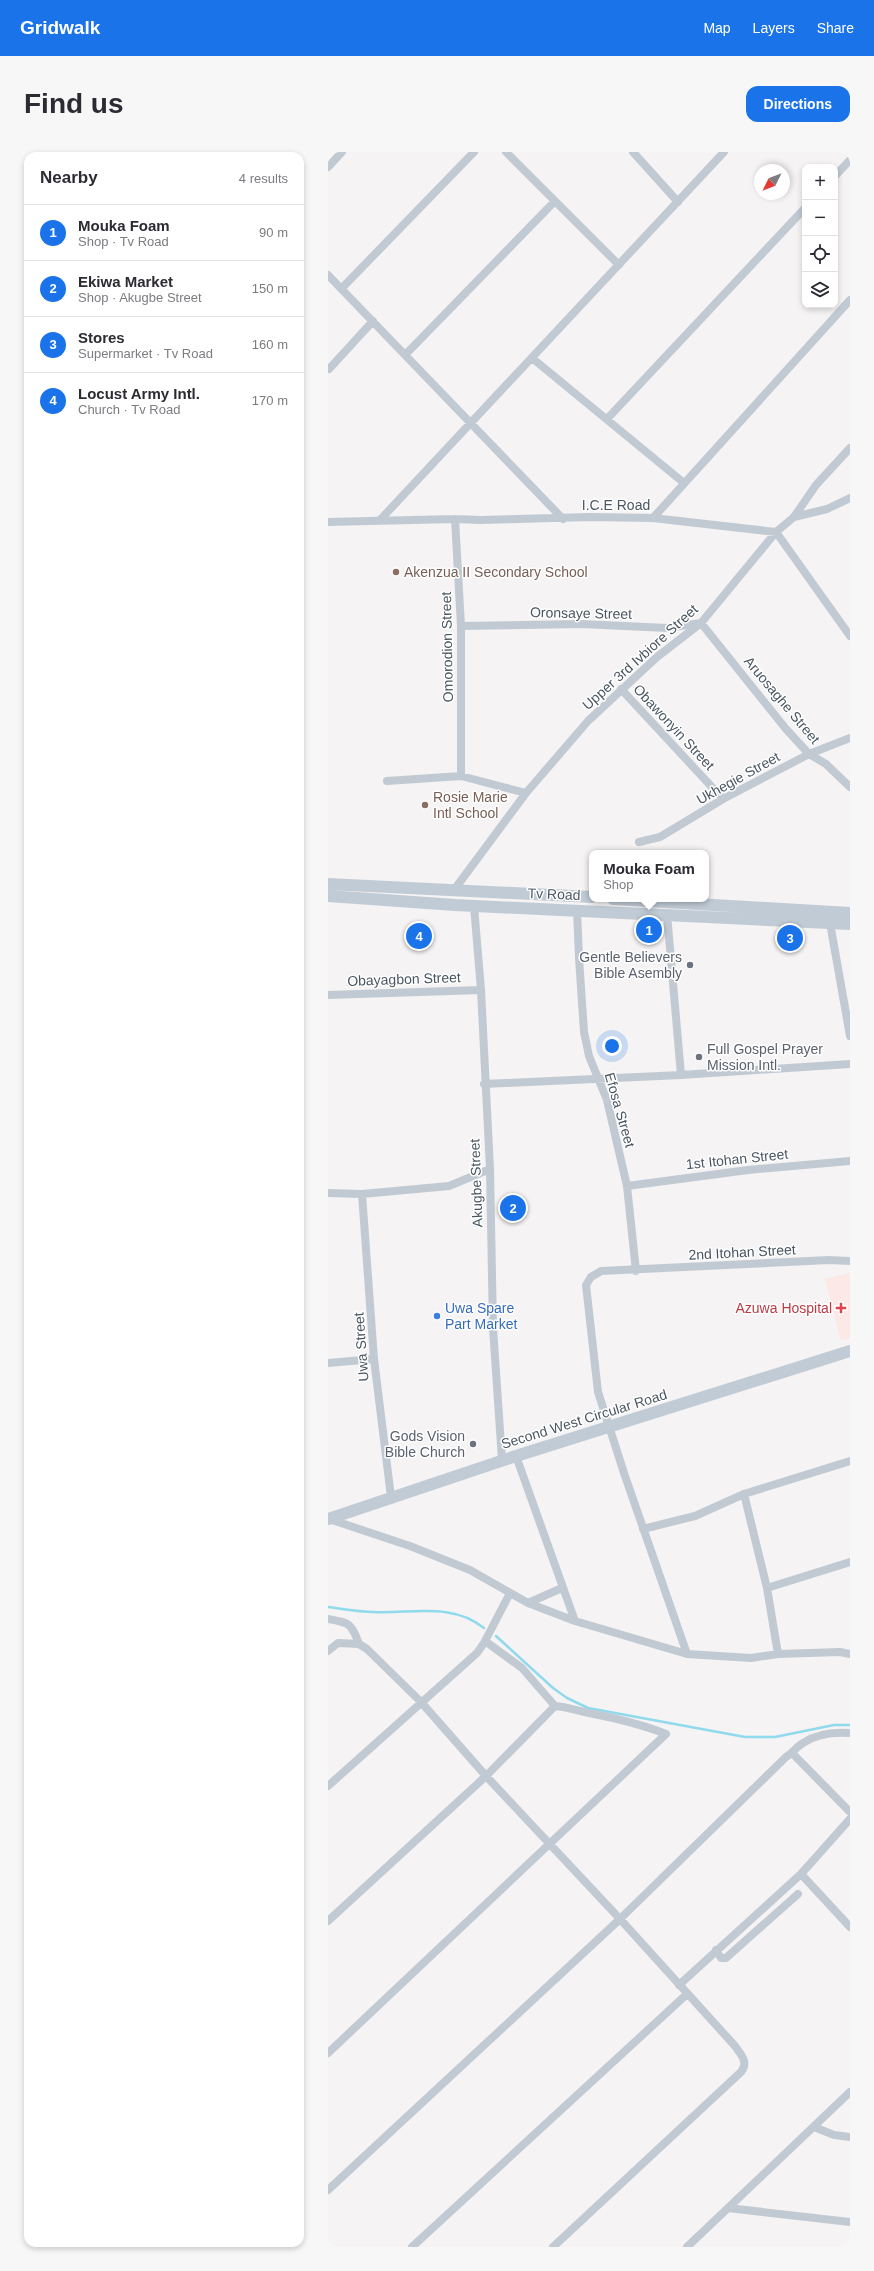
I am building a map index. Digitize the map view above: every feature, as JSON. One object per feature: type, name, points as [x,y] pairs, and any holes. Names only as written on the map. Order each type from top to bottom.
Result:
[{"type":"street","points":[[328,167],[342,152]]},
{"type":"street","points":[[342,288],[474,152]]},
{"type":"street","points":[[506,152],[619,265]]},
{"type":"street","points":[[633,152],[678,202]]},
{"type":"street","points":[[380,520],[724,152]]},
{"type":"street","points":[[838,173],[850,160]]},
{"type":"street","points":[[406,354],[555,201]]},
{"type":"street","points":[[607,420],[802,211]]},
{"type":"street","points":[[328,275],[374,320],[471,424],[563,519]]},
{"type":"street","points":[[653,518],[850,300]]},
{"type":"street","points":[[328,369],[374,320]]},
{"type":"street","points":[[532,358],[684,483]]},
{"type":"street","name":"Upper 3rd Ivbiore Street","points":[[454,890],[526,793],[588,721],[621,689],[701,623],[776,532],[794,517],[816,485],[850,448]]},
{"type":"street","points":[[794,517],[827,509],[850,498]]},
{"type":"street","name":"I.C.E Road","points":[[328,522],[455,518],[653,518],[776,532]]},
{"type":"street","name":"Omorodion Street","points":[[455,518],[461,626],[461,776]]},
{"type":"street","points":[[776,532],[849,634]]},
{"type":"street","name":"Oronsaye Street","points":[[461,626],[581,624],[668,628],[701,623]]},
{"type":"street","name":"Aruosaghe Street","points":[[701,623],[786,730],[809,754],[826,764],[850,787]]},
{"type":"street","name":"Obawonyin Street","points":[[621,689],[723,799]]},
{"type":"street","name":"Ukhegie Street","points":[[639,842],[660,837],[723,799],[809,754],[850,738]]},
{"type":"street","points":[[387,781],[461,776],[526,793]]},
{"type":"street","name":"Tv Road","points":[[328,884],[589,897]]},
{"type":"street","points":[[403,887],[404,901]]},
{"type":"street","name":"Tv Road","points":[[328,896],[474,906],[667,914],[850,924]]},
{"type":"street","points":[[664,902],[850,913]]},
{"type":"street","name":"Akugbe Street","points":[[474,906],[481,990],[484,1084],[490,1169],[493,1328],[502,1460]]},
{"type":"street","name":"Efosa Street","points":[[577,910],[578,958],[584,1032],[589,1056],[599,1077],[607,1100],[628,1186],[636,1271]]},
{"type":"street","points":[[667,914],[681,1075]]},
{"type":"street","points":[[830,923],[850,1036]]},
{"type":"street","name":"Obayagbon Street","points":[[328,995],[481,990]]},
{"type":"street","points":[[484,1084],[599,1077],[681,1075],[850,1064]]},
{"type":"street","name":"1st Itohan Street","points":[[628,1186],[748,1170],[850,1162]]},
{"type":"street","points":[[328,1194],[362,1194],[449,1186],[490,1169]]},
{"type":"street","name":"Uwa Street","points":[[362,1194],[374,1359],[391,1497]]},
{"type":"street","name":"2nd Itohan Street","points":[[609,1428],[598,1392],[586,1285],[591,1277],[600,1271],[636,1271],[829,1260],[850,1261]]},
{"type":"street","name":"Second West Circular Road","points":[[328,1519],[502,1460],[609,1428],[850,1351]]},
{"type":"street","points":[[328,1363],[374,1359]]},
{"type":"street","points":[[609,1428],[687,1654]]},
{"type":"street","points":[[516,1456],[575,1621]]},
{"type":"street","points":[[643,1530],[695,1516],[744,1494],[850,1461]]},
{"type":"street","points":[[744,1494],[767,1588],[778,1654]]},
{"type":"street","points":[[328,1519],[410,1546],[470,1570],[528,1603],[575,1621],[687,1654],[751,1658],[778,1654],[840,1652],[850,1654]]},
{"type":"street","points":[[767,1588],[850,1562]]},
{"type":"street","points":[[528,1603],[562,1588]]},
{"type":"street","points":[[328,1786],[477,1653],[485,1641],[510,1593]]},
{"type":"street","points":[[328,1619],[349,1623],[354,1629],[359,1644]]},
{"type":"street","points":[[328,2053],[666,1734],[639,1723],[616,1717],[554,1706],[522,1668],[485,1641]]},
{"type":"street","points":[[328,1651],[338,1643],[359,1644],[367,1649],[421,1702],[486,1776],[620,1919],[734,2046],[745,2061],[745,2067],[553,2247]]},
{"type":"street","points":[[328,1921],[486,1776],[554,1706]]},
{"type":"street","points":[[328,2190],[620,1919],[786,1757],[793,1754],[802,1743],[814,1737],[828,1734],[850,1733]]},
{"type":"street","points":[[793,1754],[850,1812]]},
{"type":"street","points":[[679,1985],[801,1874],[850,1818]]},
{"type":"street","points":[[801,1874],[850,1927]]},
{"type":"street","points":[[716,1950],[721,1958],[726,1958],[798,1894]]},
{"type":"street","points":[[412,2247],[687,1994]]},
{"type":"street","points":[[687,2247],[850,2092]]},
{"type":"street","points":[[814,2127],[834,2135],[850,2137]]},
{"type":"street","points":[[728,2208],[850,2222]]},
{"type":"shaded area","name":"Azuwa Hospital","points":[[850,1273],[850,1338],[841,1340],[825,1279]]},
{"type":"waterway","points":[[328,1607],[368,1612],[445,1612],[472,1620],[484,1628]]},
{"type":"waterway","points":[[496,1636],[553,1688],[567,1698],[588,1708],[745,1737],[775,1737],[834,1725],[850,1725]]},
{"type":"place","name":"Akenzua II Secondary School","points":[[396,572]]},
{"type":"place","name":"Rosie Marie Intl School","points":[[425,805]]},
{"type":"place","name":"Mouka Foam","points":[[649,930]]},
{"type":"place","name":"Locust Army Intl.","points":[[419,936]]},
{"type":"place","name":"Stores","points":[[790,938]]},
{"type":"place","name":"Gentle Believers Bible Asembly","points":[[690,965]]},
{"type":"place","name":"Full Gospel Prayer Mission Intl.","points":[[699,1057]]},
{"type":"place","name":"Ekiwa Market","points":[[513,1208]]},
{"type":"place","name":"Azuwa Hospital","points":[[841,1308]]},
{"type":"place","name":"Uwa Spare Part Market","points":[[437,1316]]},
{"type":"place","name":"Gods Vision Bible Church","points":[[473,1444]]}]
